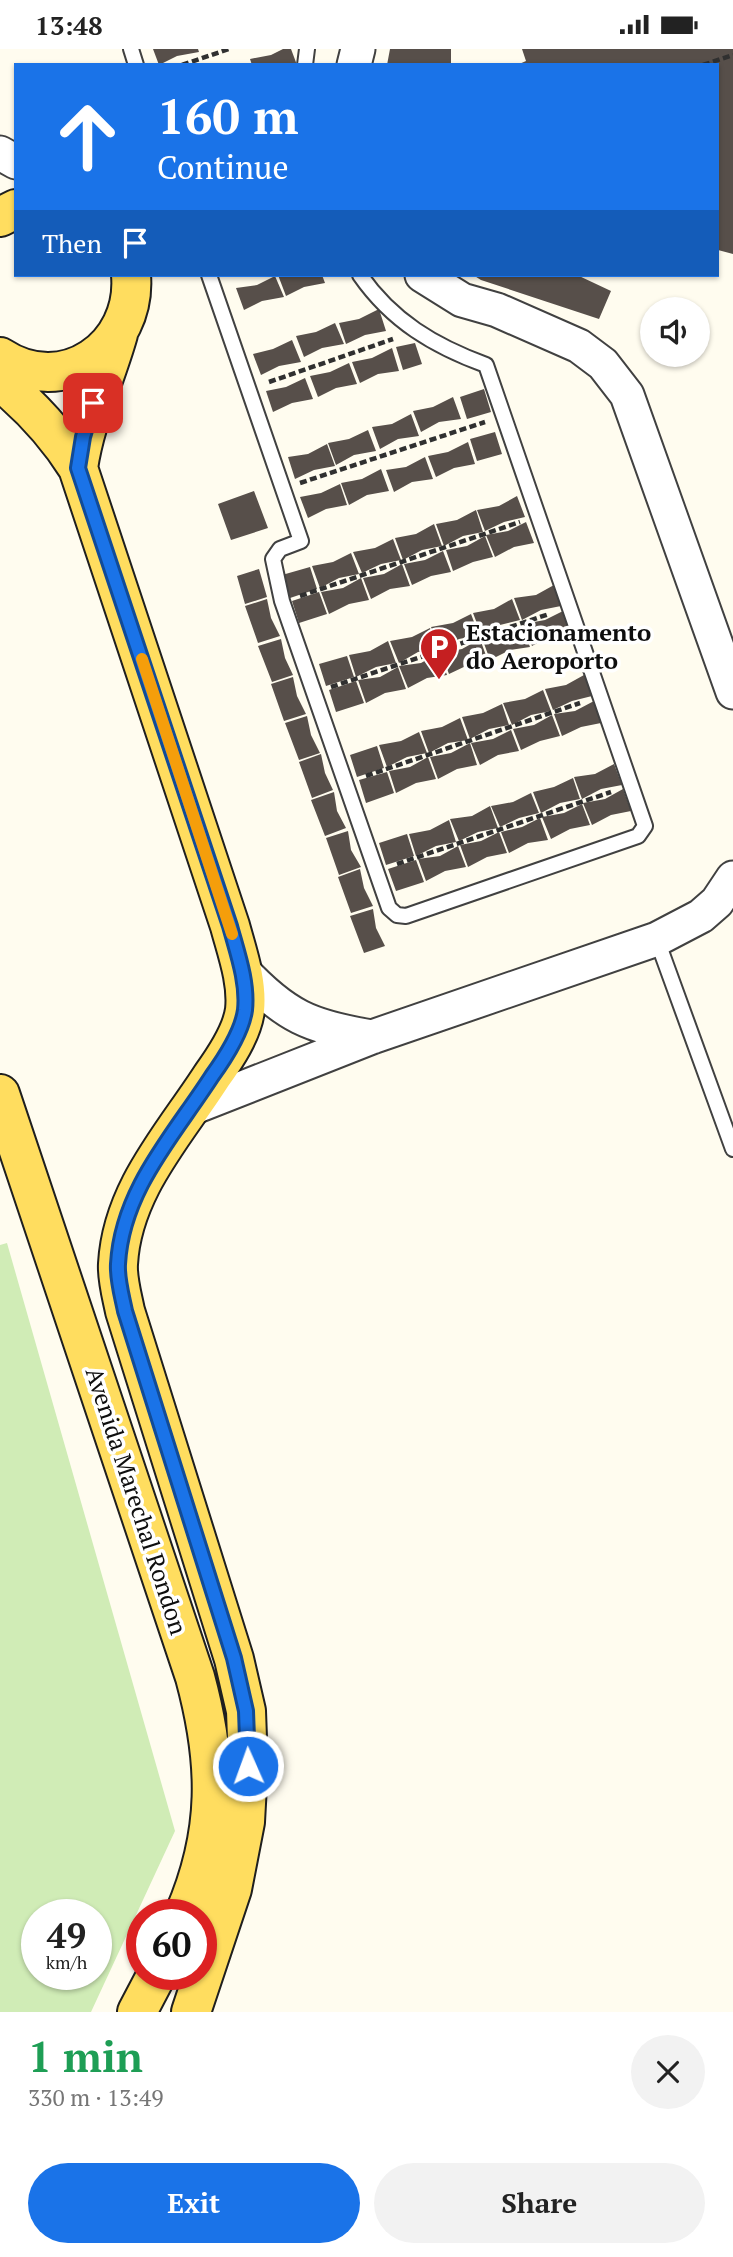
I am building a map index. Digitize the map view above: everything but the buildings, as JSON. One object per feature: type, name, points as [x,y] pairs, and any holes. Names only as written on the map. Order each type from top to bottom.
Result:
[{"type":"main road","points":[[78,468],[93,403],[107,373],[118,334],[128,312],[131,277]]},
{"type":"main road","points":[[0,357],[32,370],[65,370],[95,357],[118,334]]},
{"type":"main road","name":"Avenida Marechal Rondon","points":[[0,381],[34,408],[61,439],[78,468],[242,969],[245,1010],[237,1033],[223,1061],[141,1182],[123,1227],[118,1266],[125,1311],[234,1658],[246,1711],[248,1766],[245,1822],[232,1889],[191,2012]]},
{"type":"main road","name":"Avenida Marechal Rondon","points":[[1,1103],[195,1677],[206,1720],[213,1767],[211,1823],[204,1857],[190,1899]]},
{"type":"main road","points":[[137,2012],[149,1990]]},
{"type":"street","points":[[425,277],[462,300],[507,314],[579,346],[603,364],[627,395],[733,692]]},
{"type":"street","points":[[192,1108],[372,1037],[657,939],[701,916],[717,902],[733,879]]},
{"type":"street","points":[[242,969],[267,996],[297,1016],[328,1030],[372,1037]]},
{"type":"lane","points":[[210,277],[301,541],[280,549],[273,559],[282,601],[389,908],[397,915],[406,916],[638,836],[645,826],[486,365],[448,351],[415,332],[394,315],[362,277]]},
{"type":"lane","points":[[657,939],[733,1149]]},
{"type":"path","points":[[188,63],[229,49]]},
{"type":"path","points":[[708,63],[733,54]]},
{"type":"path","points":[[248,389],[415,332]]},
{"type":"path","points":[[283,489],[504,416]]},
{"type":"path","points":[[282,601],[538,516]]},
{"type":"path","points":[[314,692],[570,607]]},
{"type":"path","points":[[345,783],[601,696]]},
{"type":"path","points":[[376,871],[632,785]]},
{"type":"green space","points":[[7,1243],[175,1831],[143,1899],[126,1899],[126,1937],[112,1967],[112,1899],[21,1899],[21,1990],[101,1990],[91,2012],[0,2012],[0,1245]]},
{"type":"slow traffic","points":[[142,659],[232,934]]},
{"type":"place","name":"Estacionamento do Aeroporto","points":[[439,681]]},
{"type":"route","points":[[93,403],[78,468],[242,969],[245,1010],[237,1033],[223,1061],[141,1182],[123,1227],[118,1266],[125,1311],[234,1658],[246,1711],[248,1766]]}]
